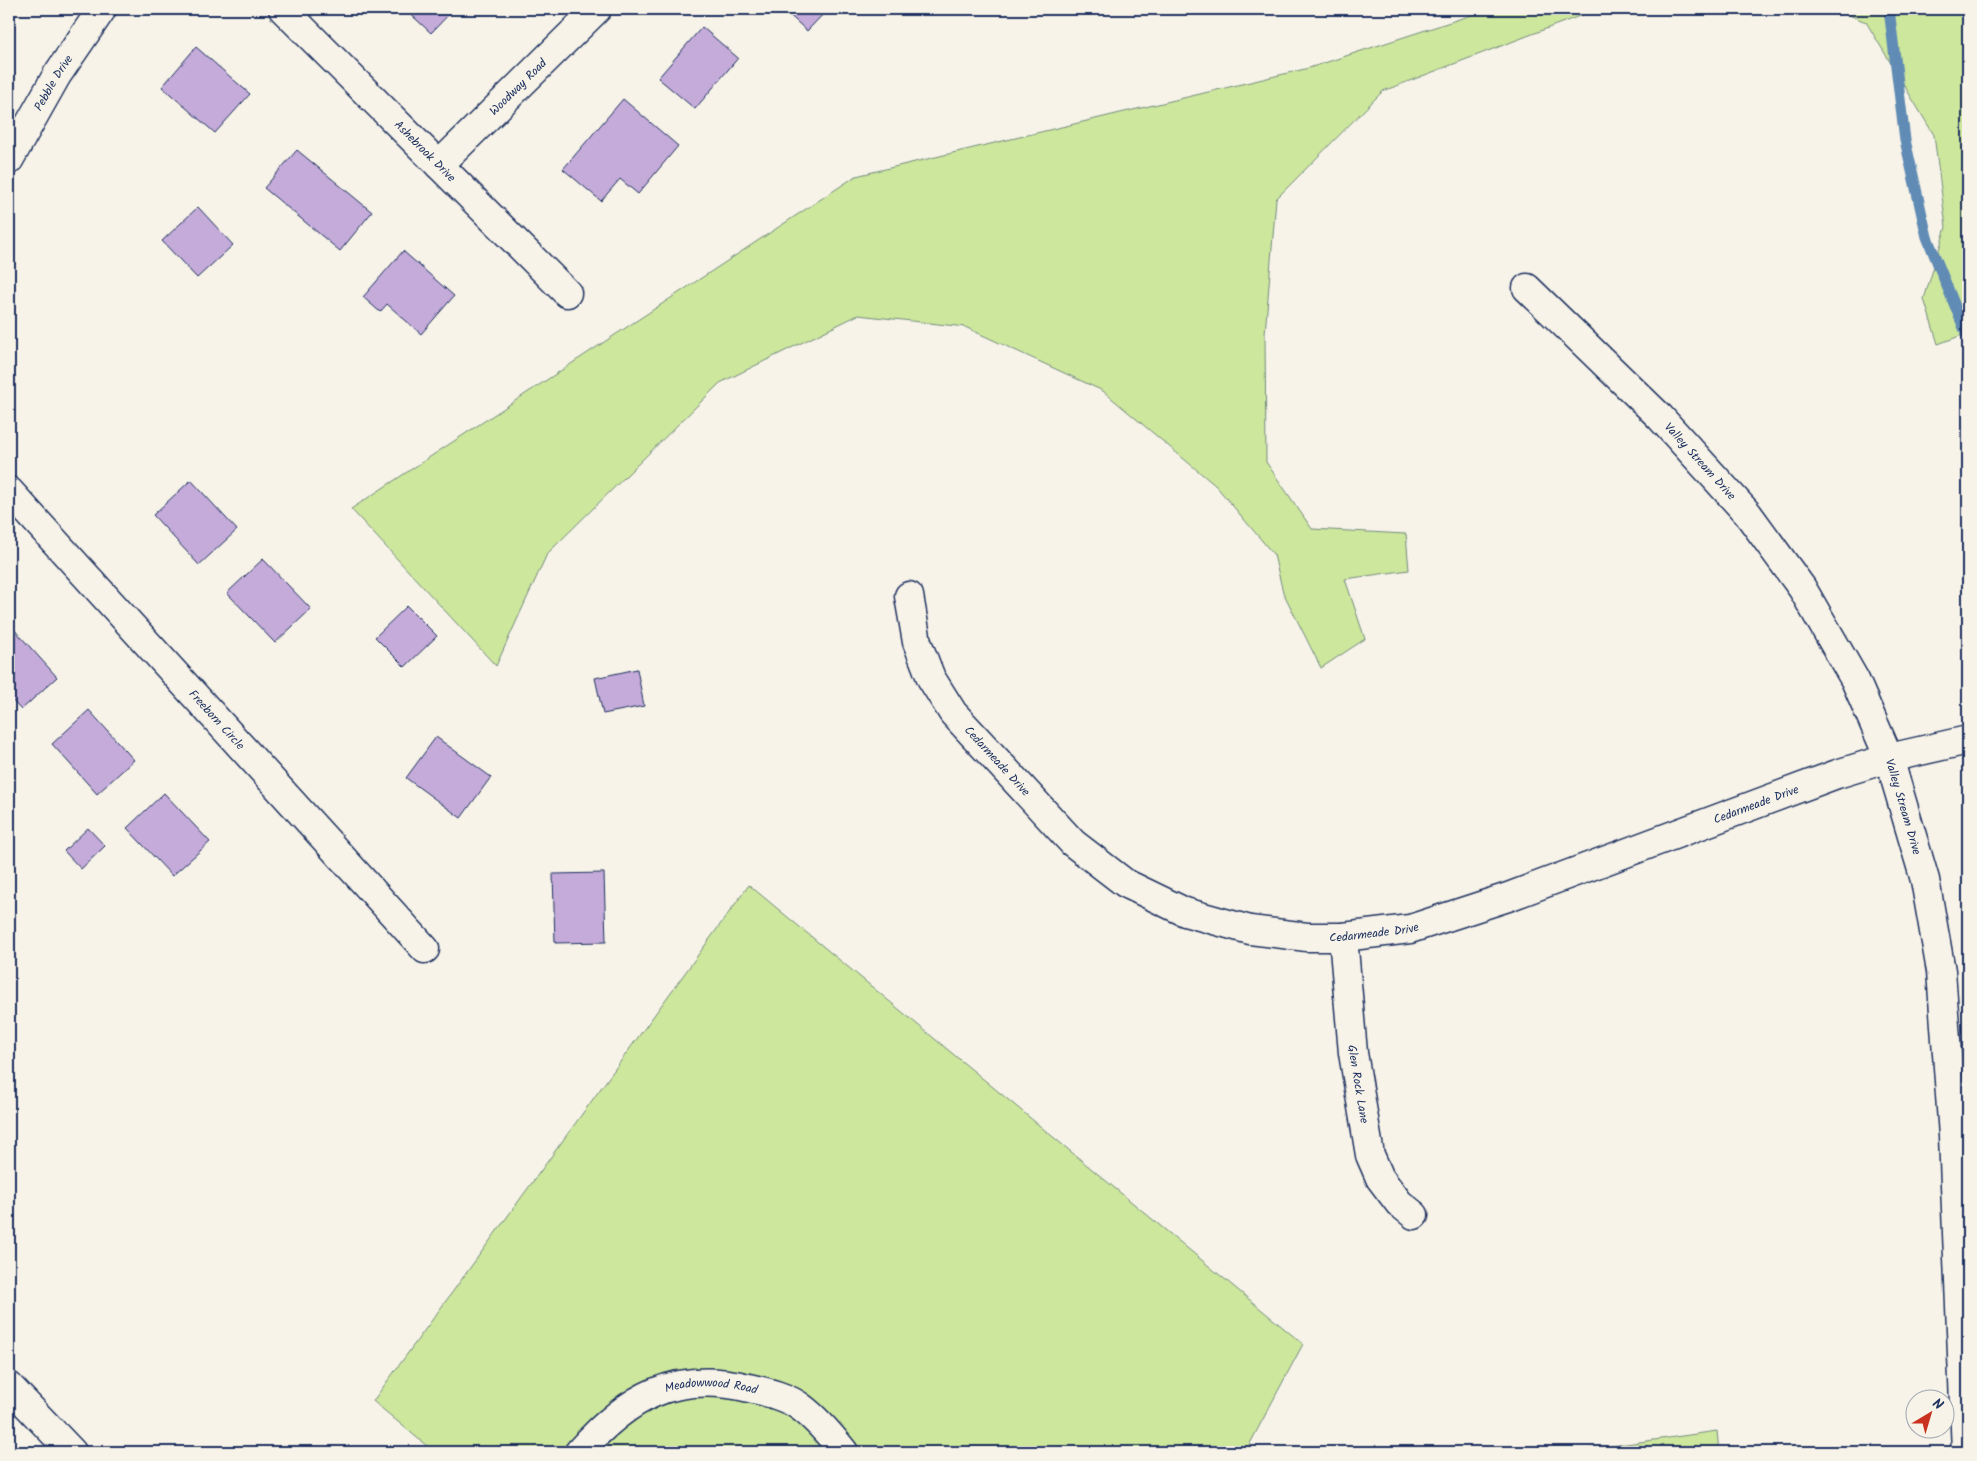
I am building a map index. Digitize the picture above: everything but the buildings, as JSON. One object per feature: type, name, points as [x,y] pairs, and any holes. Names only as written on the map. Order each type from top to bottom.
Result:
[{"type":"street","name":"Pebble Drive","points":[[9,160],[57,75],[102,9]]},
{"type":"street","name":"Ashebrook Drive","points":[[283,9],[567,293]]},
{"type":"street","name":"Woodway Road","points":[[439,165],[597,9]]},
{"type":"street","name":"Valley Stream Drive","points":[[1527,288],[1660,416],[1748,514],[1802,588],[1855,680],[1890,758],[1925,880],[1941,971],[1952,1136],[1966,1452]]},
{"type":"street","name":"Freeborn Circle","points":[[9,491],[425,949]]},
{"type":"street","name":"Cedarmeade Drive","points":[[909,596],[917,642],[931,678],[953,713],[1073,843],[1125,883],[1185,912],[1250,930],[1307,937],[1343,937],[1410,929],[1508,897],[1837,774],[1890,758],[1968,740]]},
{"type":"street","name":"Glen Rock Lane","points":[[1343,937],[1353,1053],[1370,1155],[1380,1178],[1399,1203],[1414,1215]]},
{"type":"street","name":"Meadowwood Road","points":[[579,1452],[601,1427],[630,1404],[655,1392],[690,1383],[730,1383],[773,1393],[802,1408],[828,1433],[844,1452]]},
{"type":"street","points":[[9,1386],[72,1452]]},
{"type":"green space","points":[[1490,9],[1598,9],[1383,91],[1276,199],[1265,334],[1266,462],[1312,529],[1406,534],[1409,570],[1345,579],[1365,639],[1321,668],[1283,592],[1274,555],[1216,486],[1103,391],[965,327],[858,315],[720,383],[547,554],[496,666],[351,509],[856,176],[1309,68]]},
{"type":"green space","points":[[1834,9],[1968,9],[1968,333],[1938,344],[1924,299],[1946,227],[1934,135],[1866,22]]},
{"type":"green space","points":[[749,885],[1303,1344],[1246,1451],[1248,1452],[434,1452],[373,1401]]},
{"type":"green space","points":[[1717,1431],[1719,1452],[1570,1452]]},
{"type":"waterway","points":[[1889,9],[1905,140],[1927,237],[1968,338]]}]
